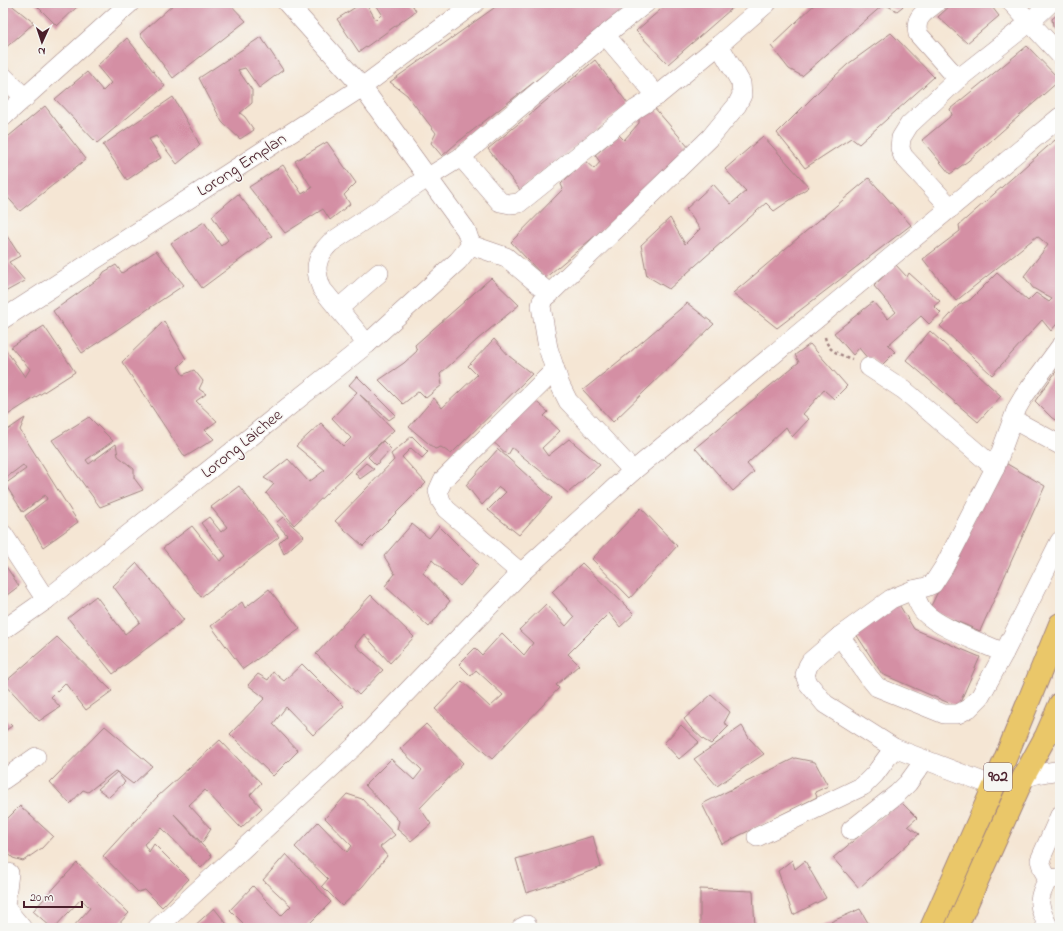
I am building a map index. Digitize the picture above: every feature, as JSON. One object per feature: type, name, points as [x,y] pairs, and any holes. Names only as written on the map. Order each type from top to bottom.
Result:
[{"type":"main road","name":"902","points":[[931,928],[994,786],[1060,624]]},
{"type":"main road","name":"902","points":[[956,928],[1023,778],[1046,736],[1060,704]]},
{"type":"street","points":[[3,117],[130,3]]},
{"type":"street","points":[[287,3],[362,87],[466,230],[471,245],[506,258],[550,294]]},
{"type":"street","name":"Lorong Emplan","points":[[3,319],[362,87],[475,3]]},
{"type":"street","points":[[367,344],[322,289],[318,278],[317,264],[322,251],[330,243],[461,157],[605,35],[646,3]]},
{"type":"street","points":[[461,157],[500,202],[510,204],[519,203],[636,109],[657,96],[767,3]]},
{"type":"street","points":[[936,3],[917,21],[916,26],[918,34],[958,79]]},
{"type":"street","points":[[1012,3],[1060,55]]},
{"type":"street","points":[[951,208],[903,156],[900,148],[901,138],[909,125],[958,79],[1030,22],[1050,3]]},
{"type":"street","points":[[605,35],[657,96]]},
{"type":"street","points":[[633,471],[568,401],[560,386],[548,348],[541,311],[542,301],[710,138],[737,105],[742,95],[741,83],[719,45]]},
{"type":"street","points":[[3,76],[25,98]]},
{"type":"street","points":[[157,928],[354,747],[521,573],[633,471],[1060,118]]},
{"type":"street","name":"Lorong Laichee","points":[[3,630],[46,600],[367,344],[458,261],[471,245]]},
{"type":"street","points":[[338,309],[379,273]]},
{"type":"street","points":[[994,786],[924,761],[894,748],[825,704],[808,683],[805,674],[811,661],[840,636],[890,598],[933,584],[944,566],[995,468],[1014,420],[1017,408],[1060,347]]},
{"type":"street","points":[[869,366],[904,390],[995,468]]},
{"type":"street","points":[[521,573],[456,518],[441,501],[438,491],[442,480],[555,370]]},
{"type":"street","points":[[1014,420],[1060,445]]},
{"type":"street","points":[[3,534],[46,600]]},
{"type":"street","points":[[840,636],[877,687],[944,714],[958,714],[969,708],[980,697],[1004,653],[1060,541]]},
{"type":"street","points":[[913,590],[923,611],[932,619],[944,626],[1004,653]]},
{"type":"street","points":[[757,837],[863,786],[875,774],[894,748]]},
{"type":"street","points":[[3,780],[36,756]]},
{"type":"street","points":[[851,830],[897,794],[908,783],[924,761]]},
{"type":"street","points":[[1023,778],[1060,770]]},
{"type":"street","points":[[1049,928],[1039,904],[1041,892],[1054,878],[1043,870],[1040,860],[1060,815]]},
{"type":"street","points":[[9,873],[5,906],[8,912],[22,928]]},
{"type":"path","points":[[822,315],[826,345],[838,353],[869,366]]},
{"type":"building","points":[[3,3],[9,3],[34,23],[3,50]]},
{"type":"building","points":[[34,3],[81,3],[57,26]]},
{"type":"building","points":[[175,3],[229,3],[246,21],[173,78],[140,34]]},
{"type":"building","points":[[362,3],[366,3],[376,20],[382,14],[375,3],[411,3],[416,11],[359,52],[337,19]]},
{"type":"building","points":[[501,3],[625,3],[629,7],[442,156],[431,143],[436,133],[407,95],[390,82]]},
{"type":"building","points":[[668,3],[738,3],[668,64],[636,31]]},
{"type":"building","points":[[816,3],[907,3],[897,11],[884,4],[802,76],[789,69],[771,46]]},
{"type":"building","points":[[953,3],[989,3],[999,16],[967,43],[938,17]]},
{"type":"building","points":[[1060,12],[1060,33],[1053,26],[1052,19]]},
{"type":"building","points":[[891,33],[934,77],[859,144],[851,138],[805,168],[777,133],[848,64]]},
{"type":"building","points":[[261,37],[283,70],[259,88],[245,68],[238,70],[252,90],[252,103],[240,113],[245,117],[254,130],[240,139],[222,122],[199,78]]},
{"type":"building","points":[[127,38],[165,86],[97,143],[55,99],[87,72],[103,91],[111,83],[97,66]]},
{"type":"building","points":[[1027,46],[1060,80],[968,161],[950,174],[922,140],[952,115],[950,109]]},
{"type":"building","points":[[595,60],[628,104],[520,190],[488,149]]},
{"type":"building","points":[[173,97],[200,145],[177,164],[156,136],[149,139],[161,158],[127,180],[103,145]]},
{"type":"building","points":[[45,106],[86,159],[20,211],[3,192],[3,141]]},
{"type":"building","points":[[653,106],[690,149],[684,161],[545,278],[511,242],[563,189],[561,184],[585,161],[594,169],[600,162],[595,155],[619,135],[624,140],[639,123],[639,118]]},
{"type":"building","points":[[763,136],[809,187],[774,211],[766,203],[669,289],[647,276],[641,245],[670,218],[685,244],[700,229],[686,209],[713,184],[731,204],[746,191],[725,169]]},
{"type":"building","points":[[1055,140],[1060,145],[1060,320],[1051,331],[1042,320],[992,375],[940,326],[959,305],[970,300],[997,273],[1028,301],[1036,293],[1049,302],[1052,299],[1033,288],[1024,276],[1048,245],[1037,236],[956,301],[923,259],[960,231],[959,225]]},
{"type":"building","points":[[327,142],[356,183],[344,195],[350,204],[330,220],[323,209],[285,233],[249,187],[283,165],[302,194],[312,188],[295,161]]},
{"type":"building","points":[[869,178],[911,225],[777,328],[733,293]]},
{"type":"building","points":[[238,194],[272,236],[202,288],[171,243],[204,222],[221,246],[228,240],[212,216]]},
{"type":"building","points":[[3,230],[20,256],[9,262],[25,281],[3,293]]},
{"type":"building","points":[[156,251],[184,285],[82,353],[53,311],[101,277],[104,272],[116,265],[122,273]]},
{"type":"building","points":[[895,264],[907,277],[909,273],[940,301],[934,306],[941,313],[929,324],[921,316],[888,345],[895,352],[880,367],[872,358],[869,360],[859,348],[853,355],[834,333],[873,302],[888,319],[896,312],[874,286]]},
{"type":"building","points":[[491,278],[519,305],[478,339],[440,374],[442,385],[426,398],[419,391],[403,404],[379,380],[404,363],[417,351],[415,345]]},
{"type":"building","points":[[687,303],[714,324],[613,422],[583,390]]},
{"type":"building","points":[[164,321],[186,359],[178,367],[183,375],[194,370],[203,381],[199,389],[206,394],[196,401],[217,421],[205,430],[214,439],[185,457],[122,362]]},
{"type":"building","points":[[44,326],[75,372],[3,418],[3,346],[25,377],[30,369],[11,347]]},
{"type":"building","points":[[930,331],[1001,396],[978,422],[906,360]]},
{"type":"building","points":[[494,339],[509,356],[532,374],[451,454],[441,447],[435,449],[409,427],[434,398],[442,408],[477,375],[468,366]]},
{"type":"building","points":[[810,344],[847,386],[834,399],[824,390],[803,414],[809,419],[792,437],[786,427],[747,464],[754,472],[733,491],[695,448],[799,362],[795,355]]},
{"type":"building","points":[[1060,366],[1060,423],[1052,418],[1035,401]]},
{"type":"building","points":[[357,376],[396,415],[389,420],[359,394],[394,430],[294,525],[266,493],[274,484],[264,478],[288,459],[309,482],[325,470],[296,446],[321,423],[343,446],[351,438],[332,418],[357,392],[349,385]]},
{"type":"building","points":[[531,397],[548,412],[544,416],[560,431],[542,448],[548,456],[569,439],[600,465],[568,493],[512,448],[508,455],[491,440]]},
{"type":"building","points":[[89,417],[113,441],[86,460],[89,464],[116,444],[118,456],[134,469],[134,478],[143,490],[100,507],[52,440]]},
{"type":"building","points":[[25,418],[20,430],[78,522],[43,547],[25,516],[47,499],[45,495],[23,512],[5,484],[26,469],[23,465],[3,480],[3,433]]},
{"type":"building","points":[[412,436],[428,452],[422,458],[411,448],[402,457],[426,483],[363,546],[335,521],[394,460],[391,454]]},
{"type":"building","points":[[383,441],[391,449],[376,465],[368,457]]},
{"type":"building","points":[[498,449],[552,498],[519,535],[488,510],[506,492],[499,487],[482,505],[466,485]]},
{"type":"building","points":[[1002,461],[1045,486],[980,631],[929,610]]},
{"type":"building","points":[[366,463],[374,469],[360,479],[355,473]]},
{"type":"building","points":[[239,486],[279,537],[201,597],[163,548],[192,526],[220,561],[226,556],[201,523],[209,517],[221,532],[227,527],[211,507]]},
{"type":"building","points":[[641,508],[677,546],[630,598],[592,559]]},
{"type":"building","points":[[283,517],[304,536],[284,554],[279,543],[287,535],[276,523]]},
{"type":"building","points":[[412,524],[429,538],[439,526],[478,565],[460,586],[432,560],[423,573],[450,601],[429,627],[385,586],[395,574],[384,556]]},
{"type":"building","points":[[3,562],[19,586],[3,598]]},
{"type":"building","points":[[137,563],[184,620],[113,674],[68,618],[96,596],[125,634],[140,622],[113,586]]},
{"type":"building","points":[[582,563],[634,614],[620,627],[609,613],[568,654],[579,665],[556,685],[559,688],[492,759],[435,709],[462,681],[490,707],[503,695],[476,670],[471,676],[459,664],[475,648],[482,655],[502,633],[524,655],[533,643],[519,630],[546,604],[566,626],[574,617],[552,592]]},
{"type":"building","points":[[269,589],[300,629],[243,669],[211,626],[242,602],[245,608]]},
{"type":"building","points":[[371,595],[414,637],[390,663],[364,634],[355,645],[383,670],[359,695],[316,654]]},
{"type":"building","points":[[898,603],[914,629],[980,657],[958,707],[882,674],[854,631]]},
{"type":"building","points":[[57,637],[112,691],[86,710],[65,683],[51,697],[60,707],[39,721],[4,683]]},
{"type":"building","points":[[302,664],[344,706],[313,735],[286,707],[273,724],[298,751],[273,776],[230,734],[265,698],[248,685],[258,674],[268,680],[273,672],[284,681]]},
{"type":"building","points":[[711,695],[730,712],[724,723],[729,726],[711,744],[704,740],[684,719]]},
{"type":"building","points":[[3,717],[12,726],[3,732]]},
{"type":"building","points":[[426,724],[463,763],[420,808],[431,824],[411,841],[397,829],[399,821],[365,785],[391,759],[414,780],[422,770],[400,749]]},
{"type":"building","points":[[681,725],[699,742],[679,759],[664,743]]},
{"type":"building","points":[[105,726],[152,766],[133,784],[115,771],[88,792],[83,790],[70,804],[50,782]]},
{"type":"building","points":[[742,726],[749,738],[764,754],[717,786],[694,759]]},
{"type":"building","points":[[220,740],[261,783],[250,795],[262,808],[241,828],[205,790],[189,805],[211,829],[202,843],[174,814],[212,856],[201,868],[162,828],[144,844],[149,852],[154,844],[189,879],[162,907],[145,890],[138,892],[103,856],[158,796]]},
{"type":"building","points":[[795,758],[815,762],[828,786],[815,792],[817,797],[722,844],[702,804]]},
{"type":"building","points":[[117,772],[125,782],[109,797],[98,789]]},
{"type":"building","points":[[347,794],[362,799],[395,835],[380,847],[387,856],[363,886],[342,906],[322,886],[328,879],[295,847],[318,822],[347,852],[352,846],[325,818]]},
{"type":"building","points":[[900,801],[917,818],[908,826],[919,834],[859,888],[833,858]]},
{"type":"building","points":[[20,806],[53,836],[42,848],[23,861],[13,858],[3,849],[3,823]]},
{"type":"building","points":[[593,836],[601,867],[526,893],[516,859]]},
{"type":"building","points":[[286,854],[331,902],[305,928],[248,928],[230,910],[253,886],[281,916],[291,906],[263,880]]},
{"type":"building","points":[[792,860],[795,869],[805,861],[826,898],[793,915],[778,871]]},
{"type":"building","points":[[77,863],[129,913],[115,928],[72,928],[90,908],[81,899],[54,928],[52,928],[33,911]]},
{"type":"building","points":[[700,889],[753,891],[755,928],[700,928]]},
{"type":"building","points":[[214,908],[230,928],[192,928]]},
{"type":"building","points":[[860,909],[871,928],[817,928]]}]
